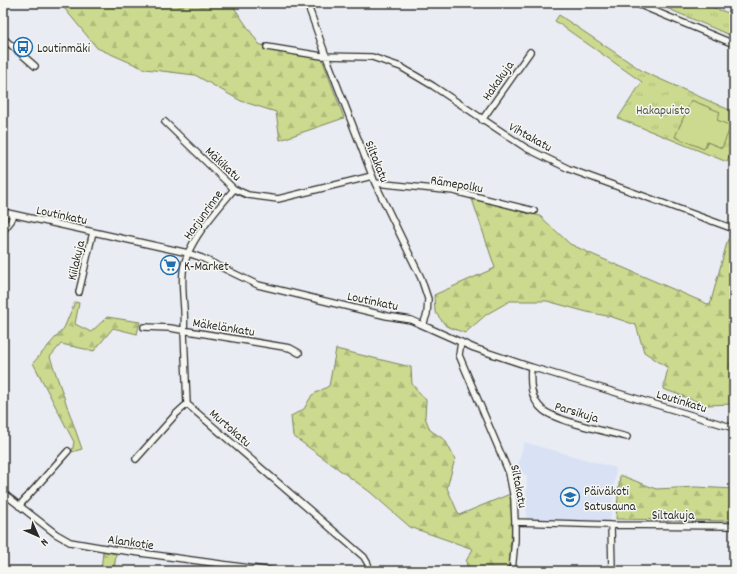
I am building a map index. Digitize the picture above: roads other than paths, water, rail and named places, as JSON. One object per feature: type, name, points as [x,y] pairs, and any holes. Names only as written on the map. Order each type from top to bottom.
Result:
[{"type":"street","name":"Siltakatu","points":[[307,3],[372,176],[421,278],[428,299],[427,314],[423,324]]},
{"type":"street","points":[[635,3],[734,44]]},
{"type":"street","points":[[3,38],[35,66]]},
{"type":"street","name":"Vihtakatu","points":[[267,47],[326,56],[372,57],[401,67],[433,86],[526,148],[569,169],[734,229]]},
{"type":"street","name":"Hakakuja","points":[[482,120],[530,52]]},
{"type":"street","name":"Mäkikatu","points":[[166,122],[234,189],[248,195],[278,198],[372,176]]},
{"type":"street","name":"Rämepolku","points":[[375,183],[454,191],[534,211]]},
{"type":"street","name":"Harjunrinne","points":[[188,253],[191,244],[234,189]]},
{"type":"street","name":"Loutinkatu","points":[[3,212],[188,253],[202,258],[258,285],[387,316],[403,318],[423,324],[461,342],[532,368],[734,428]]},
{"type":"street","points":[[3,231],[14,215]]},
{"type":"street","name":"Kiilakuja","points":[[79,292],[93,232]]},
{"type":"street","points":[[136,459],[176,414],[187,404],[183,273],[188,253]]},
{"type":"street","name":"Mäkelänkatu","points":[[144,327],[170,328],[290,348],[299,353]]},
{"type":"street","name":"Siltakatu","points":[[461,342],[459,355],[509,473],[514,499],[515,522],[512,571]]},
{"type":"street","name":"Parsikuja","points":[[532,368],[530,383],[534,397],[542,410],[548,414],[565,420],[627,437]]},
{"type":"street","name":"Murtokatu","points":[[187,404],[364,558],[368,564],[369,571]]},
{"type":"street","points":[[19,506],[68,451]]},
{"type":"street","name":"Alankotie","points":[[3,493],[56,534],[70,542],[272,571]]},
{"type":"street","name":"Siltakuja","points":[[515,522],[612,525],[734,526]]},
{"type":"street","points":[[612,525],[612,570]]},
{"type":"place","name":"Loutinmäki","points":[[23,47]]},
{"type":"place","name":"K-Market","points":[[170,265]]},
{"type":"place","name":"Päiväkoti Satusauna","points":[[570,497]]},
{"type":"park label","name":"Hakapuisto","points":[[663,109]]}]
